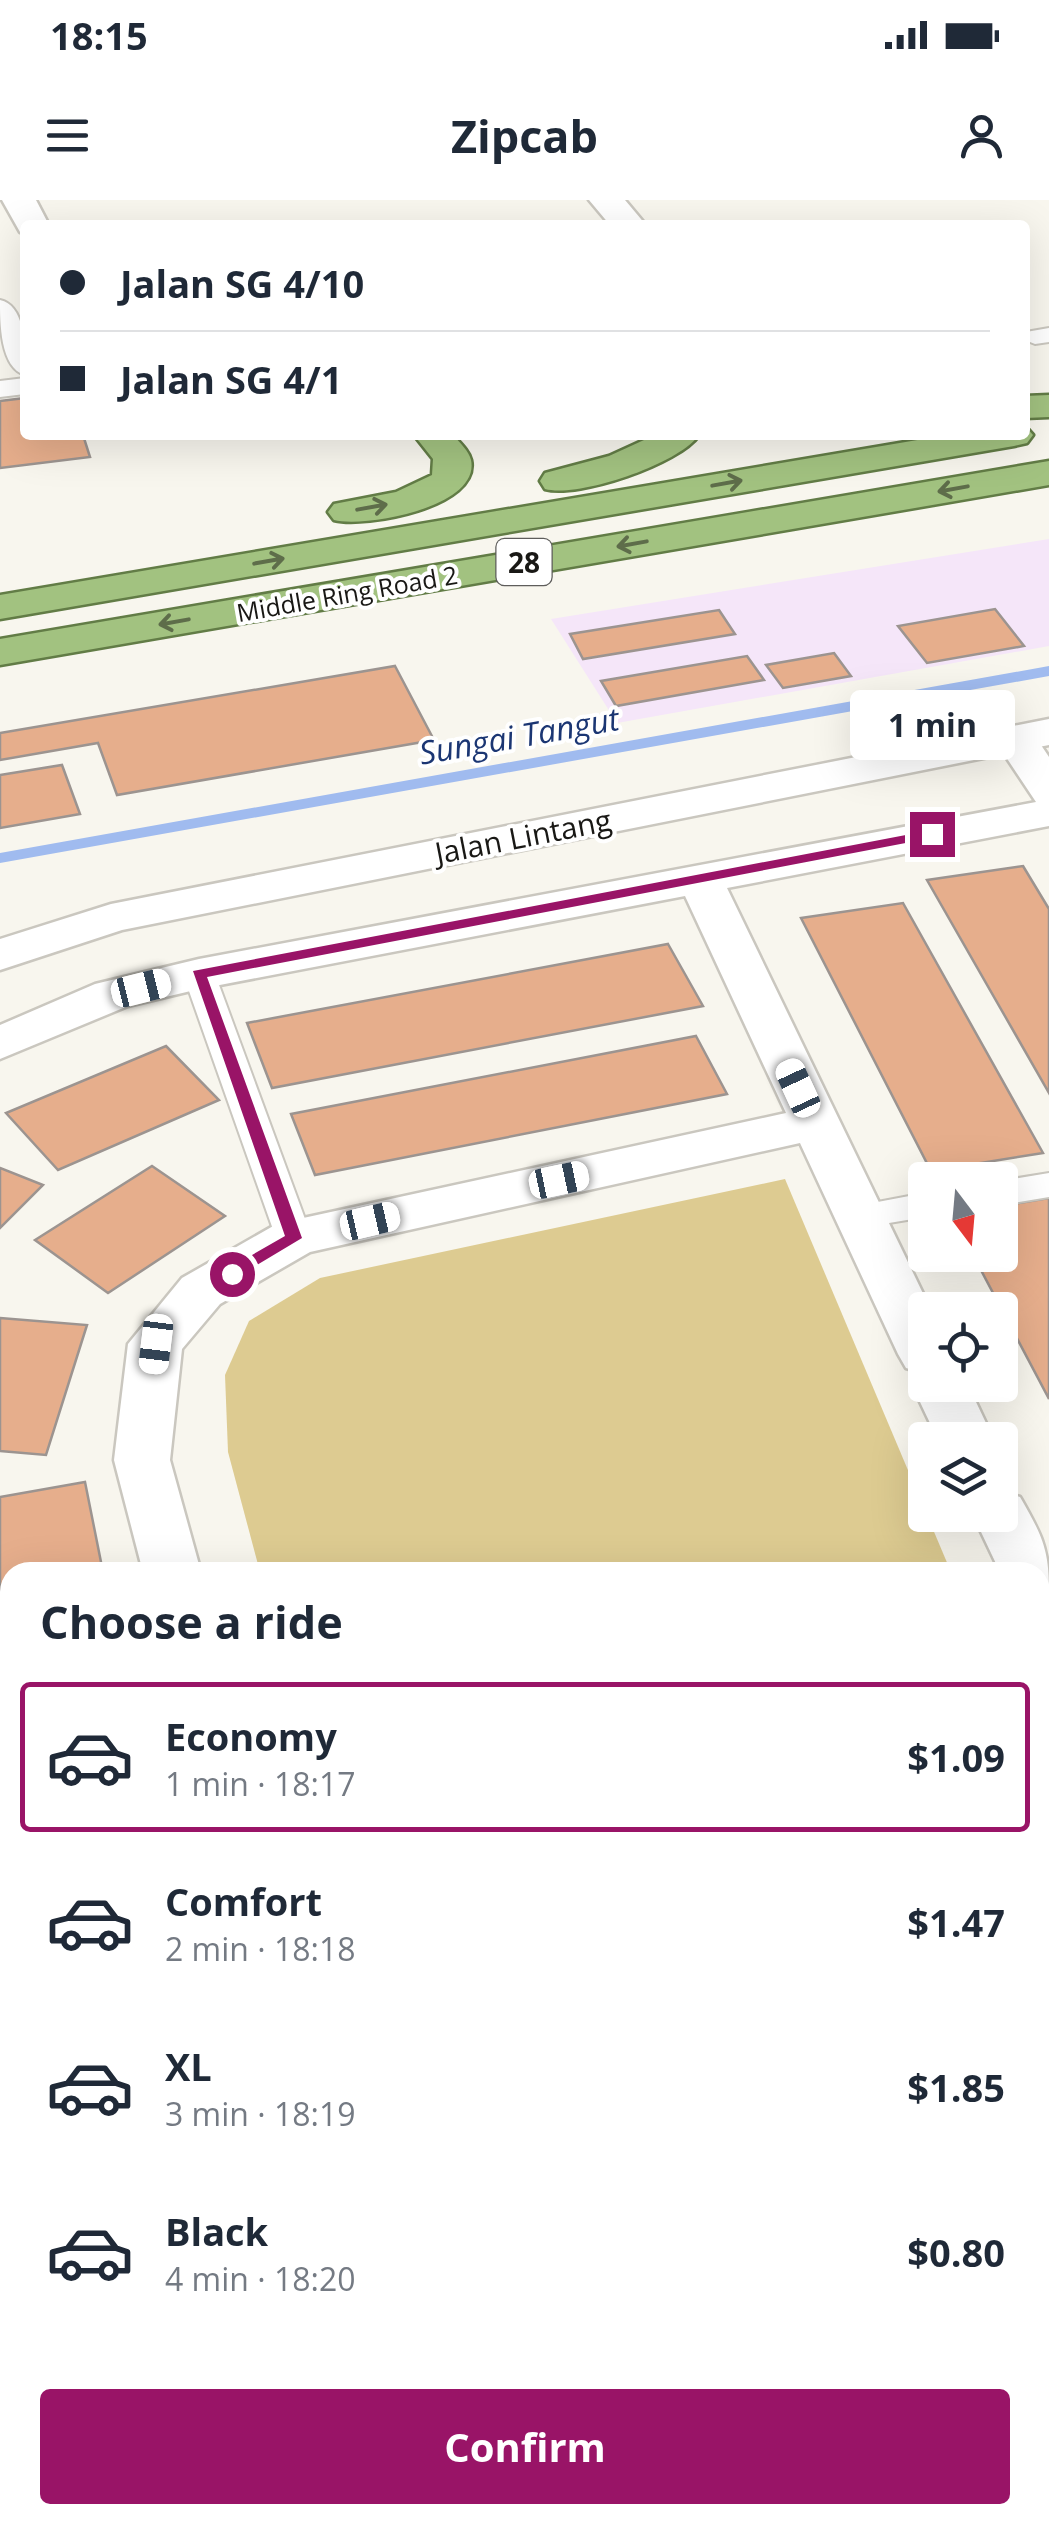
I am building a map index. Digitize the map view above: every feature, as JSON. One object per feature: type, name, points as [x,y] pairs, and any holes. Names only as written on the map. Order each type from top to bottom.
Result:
[{"type":"highway","points":[[0,571],[418,497],[440,486],[452,474],[452,458],[437,440]]},
{"type":"highway","points":[[361,545],[620,464],[674,440]]},
{"type":"highway","name":"Middle Ring Road 2","points":[[0,606],[984,440]]},
{"type":"highway","name":"Middle Ring Road 2","points":[[0,652],[1049,473]]},
{"type":"street","points":[[606,200],[624,220]]},
{"type":"street","points":[[1032,736],[1049,792]]},
{"type":"street","name":"Jalan Lintang","points":[[0,955],[111,918],[1032,736]]},
{"type":"street","points":[[0,1042],[112,995],[198,974],[1049,813]]},
{"type":"street","points":[[698,878],[908,1318]]},
{"type":"street","points":[[169,1562],[142,1460],[156,1344],[200,1291],[294,1238],[815,1123]]},
{"type":"street","points":[[1010,1532],[1024,1562]]},
{"type":"lane","points":[[0,306],[20,355]]},
{"type":"lane","points":[[198,974],[294,1238]]},
{"type":"lane","points":[[1018,1190],[1049,1185]]},
{"type":"lane","points":[[859,1216],[908,1208]]},
{"type":"shaded area","points":[[1049,539],[1049,646],[617,723],[551,619]]},
{"type":"shaded area","points":[[785,1179],[908,1470],[908,1532],[934,1532],[947,1562],[257,1562],[228,1452],[225,1375],[249,1321],[320,1278]]},
{"type":"building","points":[[20,399],[20,440],[85,440],[90,457],[0,468],[0,401]]},
{"type":"building","points":[[995,609],[1024,646],[927,663],[898,626]]},
{"type":"building","points":[[719,610],[735,634],[583,659],[570,634]]},
{"type":"building","points":[[834,653],[851,676],[783,688],[766,665]]},
{"type":"building","points":[[747,656],[764,680],[616,706],[601,681]]},
{"type":"building","points":[[395,666],[434,740],[117,795],[98,743],[0,760],[0,733]]},
{"type":"building","points":[[62,765],[80,814],[0,828],[0,775]]},
{"type":"building","points":[[1023,866],[1049,909],[1049,1093],[927,880]]},
{"type":"building","points":[[903,903],[1043,1153],[987,1162],[926,1162],[801,918]]},
{"type":"building","points":[[668,944],[703,1006],[272,1088],[247,1023]]},
{"type":"building","points":[[696,1036],[727,1094],[315,1175],[291,1114]]},
{"type":"building","points":[[166,1046],[219,1100],[58,1170],[6,1113]]},
{"type":"building","points":[[152,1166],[225,1216],[108,1293],[35,1240]]},
{"type":"building","points":[[0,1168],[43,1185],[0,1228]]},
{"type":"building","points":[[1049,1198],[1049,1399],[1018,1340],[1018,1292],[993,1292],[982,1272],[1018,1272],[1018,1203]]},
{"type":"building","points":[[0,1318],[87,1325],[46,1455],[0,1451]]},
{"type":"building","points":[[85,1482],[101,1562],[0,1562],[0,1497]]},
{"type":"waterway","name":"Sungai Tangut","points":[[0,858],[1049,671]]},
{"type":"route","points":[[232,1274],[294,1238],[198,974],[932,834]]}]
